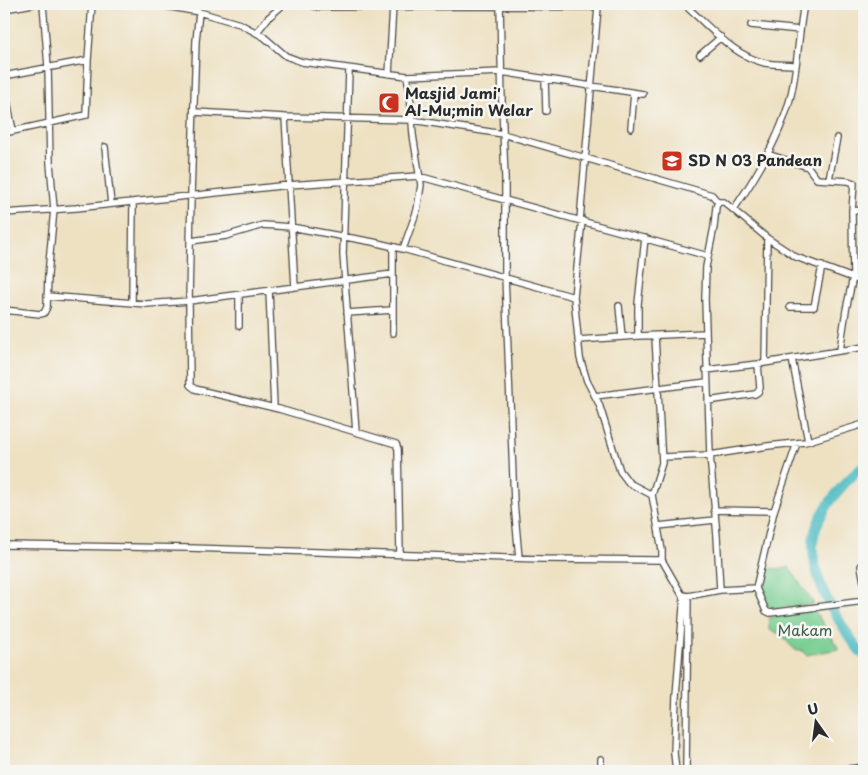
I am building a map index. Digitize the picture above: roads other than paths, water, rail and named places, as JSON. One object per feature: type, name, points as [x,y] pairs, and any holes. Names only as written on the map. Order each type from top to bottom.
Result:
[{"type":"street","points":[[4,10],[33,4]]},
{"type":"street","points":[[4,310],[44,313],[47,310],[54,209],[48,124],[48,67],[42,4]]},
{"type":"street","points":[[4,132],[86,115],[92,4]]},
{"type":"street","points":[[155,4],[199,12],[240,24],[257,32],[286,56],[298,61],[349,70],[407,76],[501,72],[643,94]]},
{"type":"street","points":[[257,32],[268,18],[284,4]]},
{"type":"street","points":[[307,4],[319,8],[500,5],[598,7],[574,297],[579,354],[613,453],[623,475],[629,483],[652,495]]},
{"type":"street","points":[[686,4],[689,9],[734,49],[763,62],[796,65]]},
{"type":"street","points":[[734,209],[758,174],[790,100],[804,5],[777,4]]},
{"type":"street","points":[[500,5],[505,276],[514,502],[519,558]]},
{"type":"street","points":[[389,74],[393,6]]},
{"type":"street","points":[[199,12],[196,42],[191,195],[190,386],[195,389],[274,408],[394,444],[398,448],[400,554]]},
{"type":"street","points":[[750,25],[800,30]]},
{"type":"street","points":[[700,54],[721,37]]},
{"type":"street","points":[[4,76],[88,60]]},
{"type":"street","points":[[349,70],[343,254],[356,432]]},
{"type":"street","points":[[403,249],[418,210],[420,185],[407,76]]},
{"type":"street","points":[[545,80],[546,111]]},
{"type":"street","points":[[4,85],[13,131]]},
{"type":"street","points":[[631,128],[634,93]]},
{"type":"street","points":[[194,112],[285,118],[412,120],[503,134],[712,195],[718,202],[724,202],[734,209],[767,238],[796,257],[864,282]]},
{"type":"street","points":[[285,118],[295,287]]},
{"type":"street","points":[[829,179],[837,138]]},
{"type":"street","points":[[105,147],[111,204]]},
{"type":"street","points":[[767,154],[808,166],[817,179],[853,183],[853,277],[840,350]]},
{"type":"street","points":[[4,213],[133,202],[289,185],[418,176],[708,256]]},
{"type":"street","points":[[132,303],[133,202]]},
{"type":"street","points":[[718,202],[705,279],[706,370],[710,455],[720,590]]},
{"type":"street","points":[[852,210],[864,210]]},
{"type":"street","points":[[191,240],[226,236],[263,225],[291,228],[393,246],[574,297]]},
{"type":"street","points":[[638,336],[638,304],[645,238]]},
{"type":"street","points":[[765,363],[767,238]]},
{"type":"street","points":[[393,246],[393,333]]},
{"type":"street","points":[[790,307],[814,307],[822,266]]},
{"type":"street","points":[[47,296],[153,304],[393,274]]},
{"type":"street","points":[[269,290],[274,408]]},
{"type":"street","points":[[238,294],[239,326]]},
{"type":"street","points":[[619,306],[622,337]]},
{"type":"street","points":[[347,313],[393,310]]},
{"type":"street","points":[[578,340],[706,333]]},
{"type":"street","points":[[655,336],[656,388],[662,457],[661,469],[652,495],[662,550],[662,560],[680,593],[686,595],[720,590],[756,588]]},
{"type":"street","points":[[706,370],[765,363],[864,347]]},
{"type":"street","points":[[792,359],[808,441]]},
{"type":"street","points":[[708,401],[758,392],[758,364]]},
{"type":"street","points":[[595,396],[707,382]]},
{"type":"street","points":[[662,457],[710,455],[797,443],[864,424]]},
{"type":"street","points":[[797,443],[774,511],[756,588],[766,611],[769,613],[864,601]]},
{"type":"street","points":[[714,510],[774,511]]},
{"type":"street","points":[[658,526],[715,520]]},
{"type":"street","points":[[4,545],[662,560]]},
{"type":"street","points":[[864,563],[861,565],[864,582]]},
{"type":"street","points":[[676,771],[674,753],[676,696],[686,595]]},
{"type":"street","points":[[686,595],[686,771]]},
{"type":"street","points":[[601,759],[601,771]]},
{"type":"street","points":[[833,771],[864,767]]},
{"type":"waterway","points":[[864,466],[847,481],[831,501],[818,523],[813,545],[817,574],[824,592],[846,632],[864,655]]},
{"type":"place","name":"Masjid Jami' Al-Mu;min Welar","points":[[389,103]]},
{"type":"place","name":"SD N 03 Pandean","points":[[672,161]]},
{"type":"park label","name":"Makam","points":[[805,631]]}]
